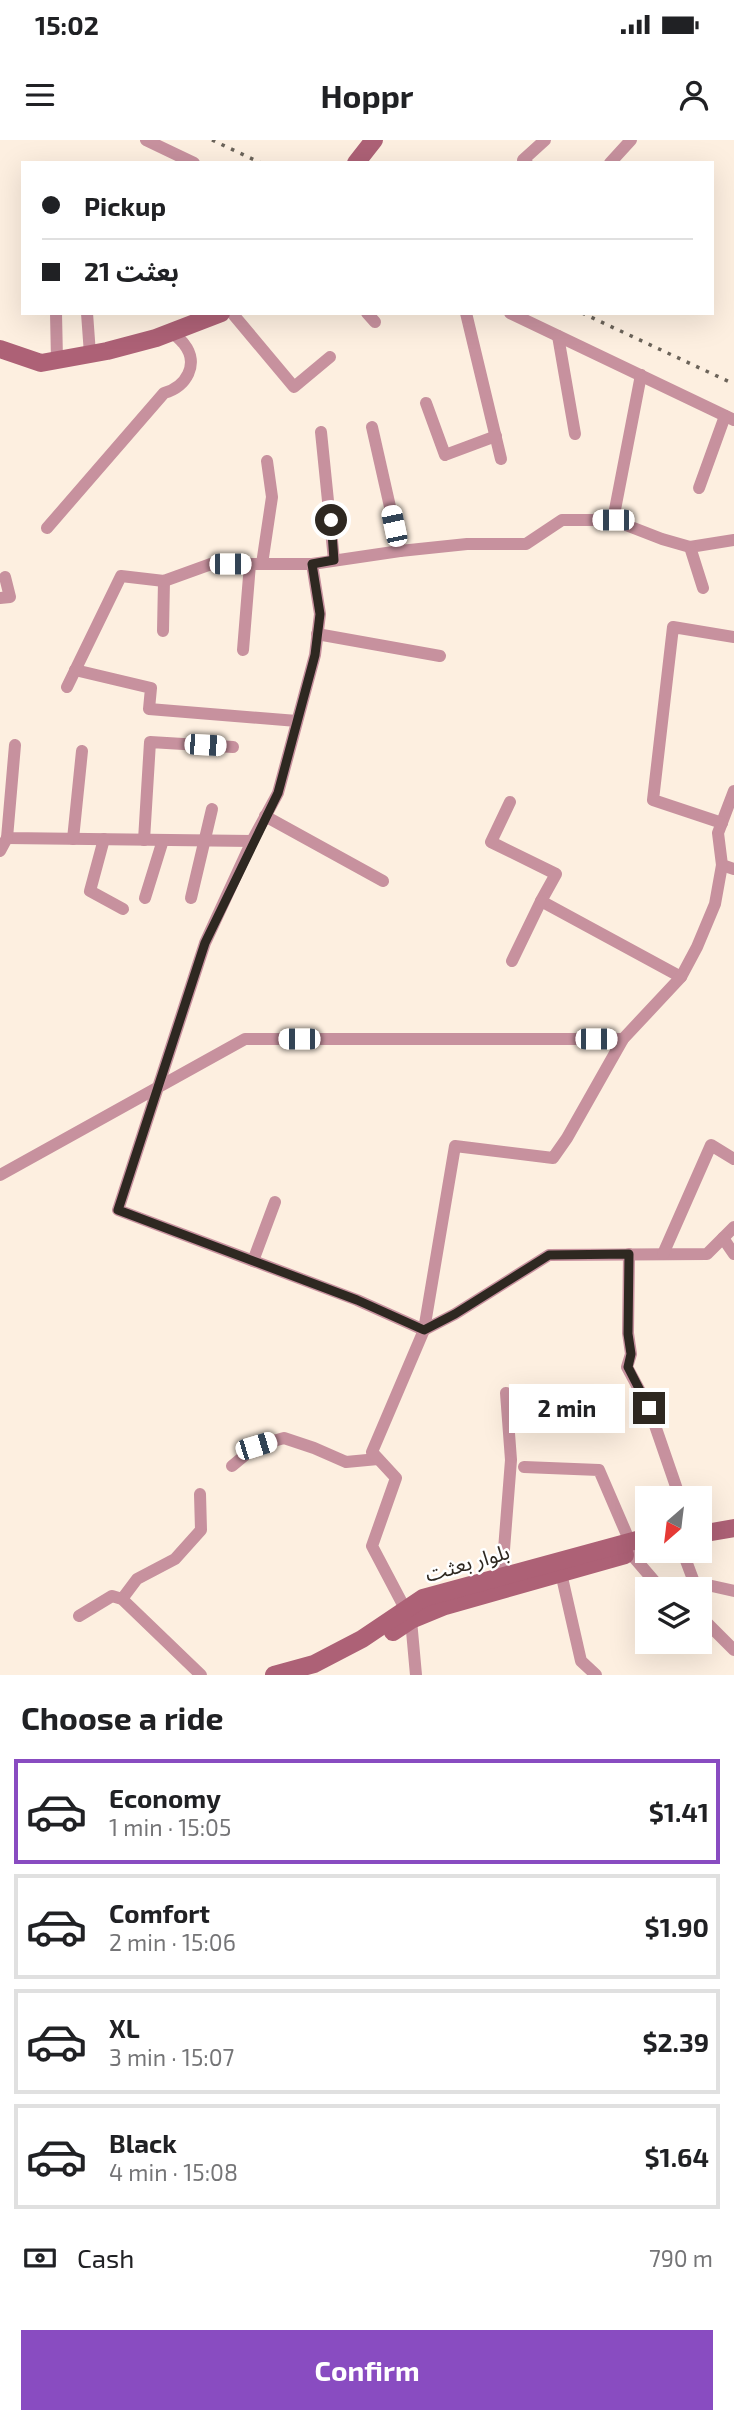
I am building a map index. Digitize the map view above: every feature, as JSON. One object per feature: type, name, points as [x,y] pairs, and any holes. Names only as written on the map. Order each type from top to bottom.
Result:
[{"type":"street","points":[[146,140],[190,161]]},
{"type":"street","points":[[358,161],[374,140]]},
{"type":"street","points":[[525,161],[545,140]]},
{"type":"street","points":[[612,161],[631,140]]},
{"type":"street","points":[[56,315],[57,360]]},
{"type":"street","points":[[87,315],[90,354]]},
{"type":"street","points":[[0,349],[41,363],[90,354],[172,332],[219,315]]},
{"type":"street","points":[[223,315],[294,387],[330,356]]},
{"type":"street","points":[[466,315],[501,459]]},
{"type":"street","points":[[514,315],[730,418],[699,488]]},
{"type":"street","points":[[47,527],[164,393],[183,385],[191,369],[191,357],[186,345],[172,332]]},
{"type":"street","points":[[558,336],[575,434]]},
{"type":"street","points":[[613,520],[640,375]]},
{"type":"street","points":[[426,402],[444,455],[496,436]]},
{"type":"street","points":[[372,427],[400,551]]},
{"type":"street","points":[[321,432],[334,560]]},
{"type":"street","points":[[243,650],[256,564],[272,497],[267,461]]},
{"type":"street","points":[[67,687],[121,576],[164,581],[211,564],[312,564],[467,544],[526,544],[562,520],[613,520],[690,547],[734,540]]},
{"type":"street","points":[[690,547],[703,589]]},
{"type":"street","points":[[312,564],[320,614],[315,655],[278,793],[252,841],[205,943],[118,1210],[357,1300],[424,1330]]},
{"type":"street","points":[[0,598],[10,597],[5,576]]},
{"type":"street","points":[[163,631],[164,581]]},
{"type":"street","points":[[722,823],[653,800],[673,627],[734,637]]},
{"type":"street","points":[[317,634],[440,656]]},
{"type":"street","points":[[75,670],[151,688],[149,709],[297,721]]},
{"type":"street","points":[[144,840],[150,742],[233,747]]},
{"type":"street","points":[[0,851],[7,838],[15,745]]},
{"type":"street","points":[[73,839],[82,751]]},
{"type":"street","points":[[416,1675],[408,1614],[372,1546],[396,1478],[372,1452],[424,1330],[455,1146],[553,1158],[623,1039],[681,977],[697,947],[728,867],[718,833],[734,792]]},
{"type":"street","points":[[510,802],[491,842],[556,874],[512,961]]},
{"type":"street","points":[[191,898],[212,809]]},
{"type":"street","points":[[265,816],[383,881]]},
{"type":"street","points":[[7,838],[252,841]]},
{"type":"street","points":[[104,839],[90,891],[123,909]]},
{"type":"street","points":[[145,898],[163,840]]},
{"type":"street","points":[[541,901],[681,977]]},
{"type":"street","points":[[0,1175],[246,1039],[623,1039]]},
{"type":"street","points":[[663,1254],[711,1145],[734,1159]]},
{"type":"street","points":[[253,1261],[275,1202]]},
{"type":"street","points":[[424,1330],[455,1314],[549,1255],[707,1254],[734,1227]]},
{"type":"street","points":[[723,1238],[734,1254]]},
{"type":"street","points":[[629,1254],[628,1334],[631,1354],[628,1367],[649,1408],[676,1486]]},
{"type":"street","points":[[502,1575],[511,1461],[506,1393]]},
{"type":"street","points":[[232,1466],[256,1446],[284,1438],[346,1462],[378,1459]]},
{"type":"street","points":[[524,1467],[599,1470],[635,1546]]},
{"type":"street","points":[[122,1599],[137,1579],[176,1559],[201,1530],[200,1494]]},
{"type":"street","points":[[712,1521],[734,1516]]},
{"type":"street","points":[[712,1533],[734,1528]]},
{"type":"street","name":"بلوار بعثت","points":[[317,1675],[368,1649],[422,1598],[502,1575],[635,1548]]},
{"type":"street","name":"بلوار بعثت","points":[[274,1675],[314,1664],[408,1614],[561,1573],[635,1548]]},
{"type":"street","points":[[687,1563],[694,1582],[734,1591]]},
{"type":"street","points":[[561,1573],[581,1661],[596,1675]]},
{"type":"street","points":[[79,1616],[112,1596],[122,1599],[201,1675]]},
{"type":"street","points":[[712,1628],[734,1650]]},
{"type":"railway","points":[[212,140],[257,161]]},
{"type":"railway","points":[[586,315],[734,384]]},
{"type":"route","points":[[331,520],[334,560],[312,564],[320,614],[315,655],[278,793],[252,841],[205,943],[118,1210],[357,1300],[424,1330],[455,1314],[549,1255],[629,1254],[627,1290],[631,1354],[628,1367],[649,1408]]}]
